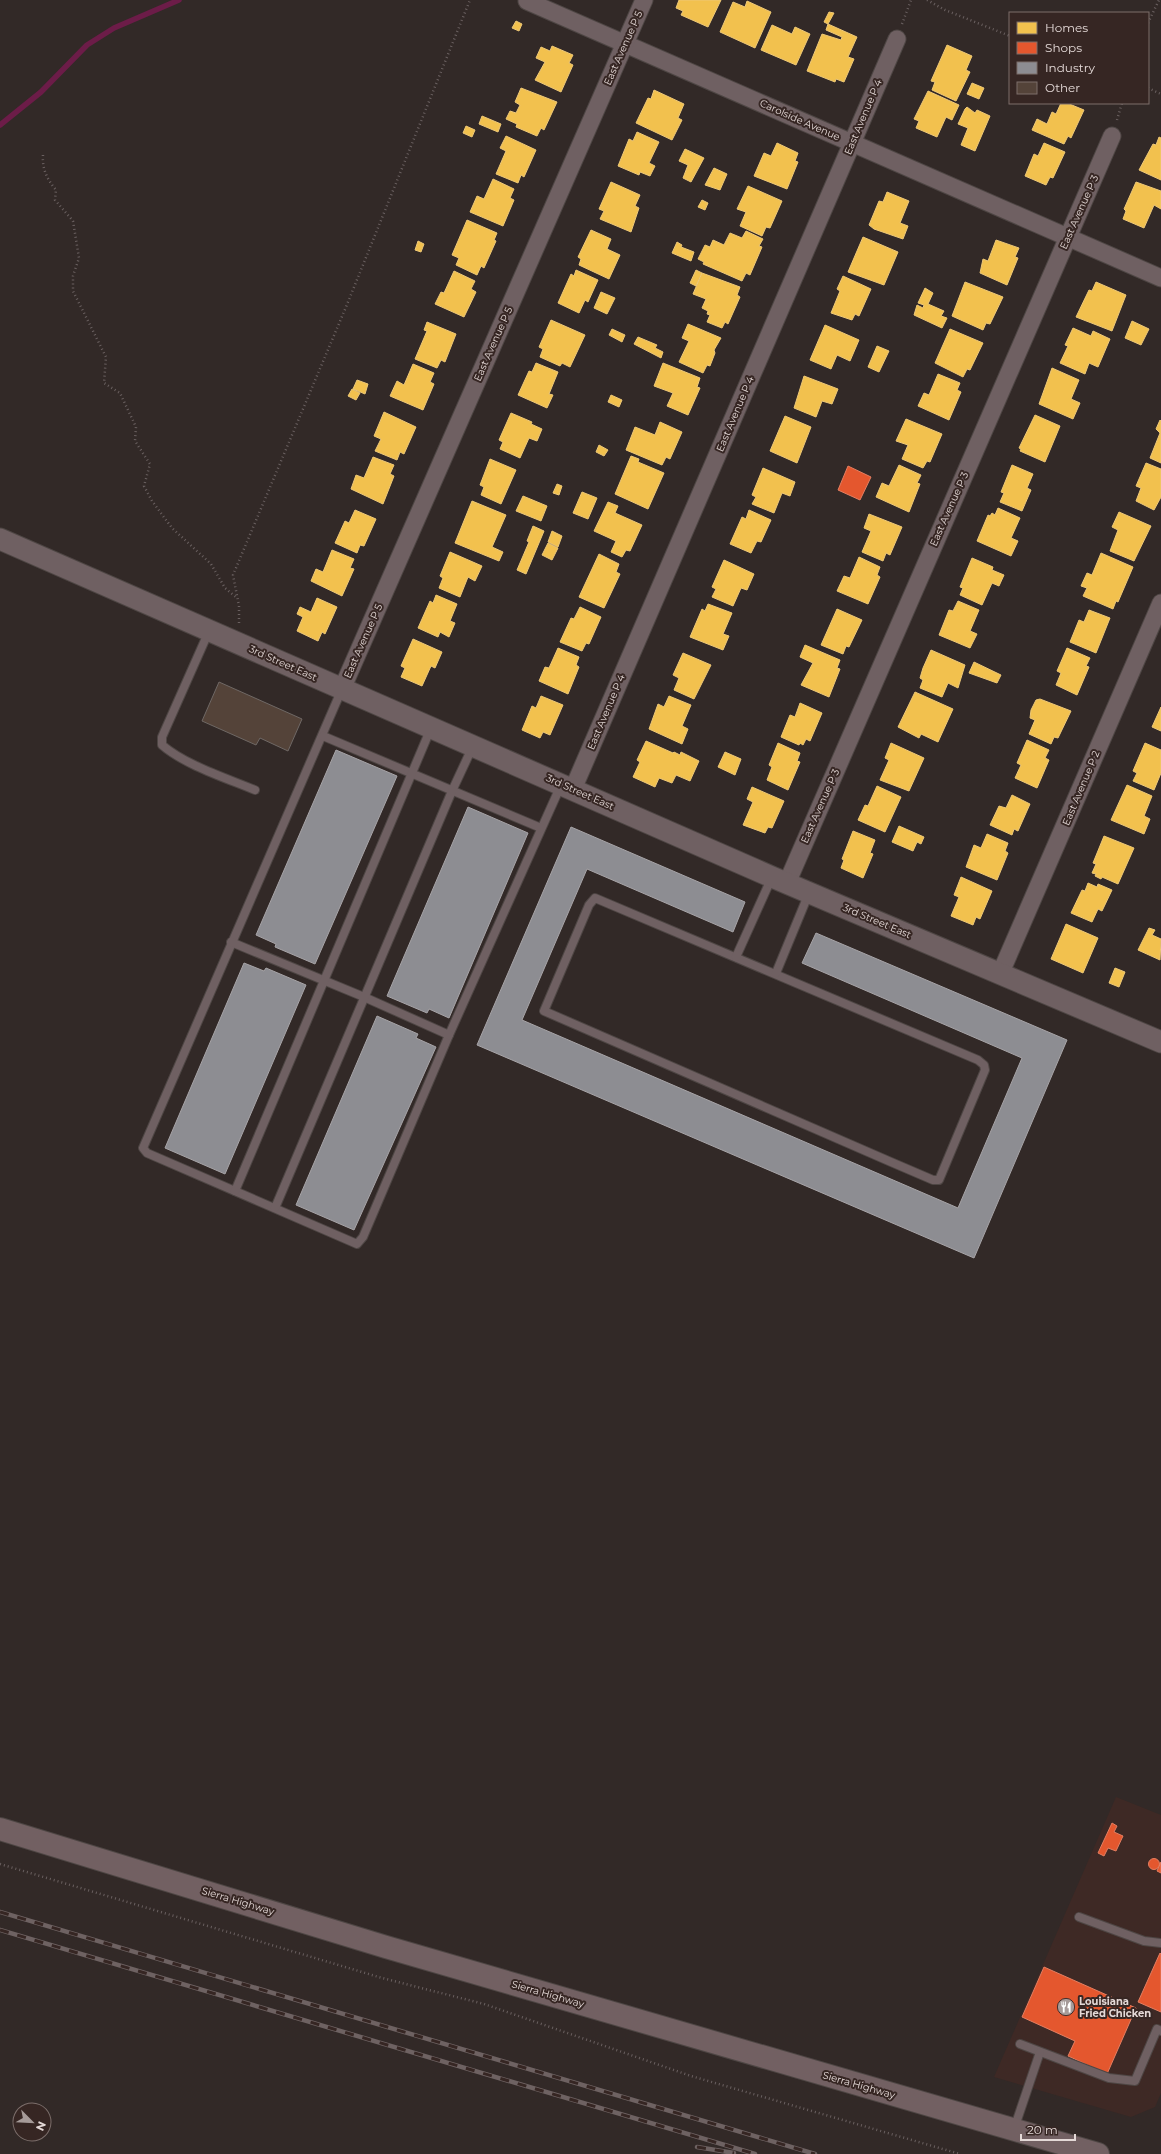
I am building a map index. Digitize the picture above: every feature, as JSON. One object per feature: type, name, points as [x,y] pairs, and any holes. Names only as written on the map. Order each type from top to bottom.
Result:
[{"type":"main road","name":"Sierra Highway","points":[[0,1829],[386,1947],[1098,2154]]},
{"type":"street","name":"East Avenue P 5","points":[[342,689],[644,0]]},
{"type":"street","name":"Carolside Avenue","points":[[527,1],[1161,278]]},
{"type":"street","name":"East Avenue P 4","points":[[567,787],[852,143],[896,39]]},
{"type":"street","name":"East Avenue P 3","points":[[779,880],[1112,136]]},
{"type":"street","name":"3rd Street East","points":[[0,539],[809,893],[1001,972],[1161,1042]]},
{"type":"street","name":"East Avenue P 2","points":[[1001,972],[1161,603]]},
{"type":"lane","points":[[209,630],[162,736],[162,745],[185,759],[255,790]]},
{"type":"lane","points":[[342,689],[323,736],[231,942],[143,1148],[148,1154],[235,1192],[357,1244],[363,1237],[449,1035],[541,828],[567,787]]},
{"type":"lane","points":[[235,1192],[431,727]]},
{"type":"lane","points":[[323,736],[452,792],[541,828]]},
{"type":"lane","points":[[274,1208],[473,745]]},
{"type":"lane","points":[[736,957],[779,880]]},
{"type":"lane","points":[[776,973],[809,893]]},
{"type":"lane","points":[[594,898],[776,973],[978,1060],[984,1065],[985,1070],[939,1180],[933,1180],[898,1166],[544,1011],[589,905],[594,898]]},
{"type":"lane","points":[[231,942],[364,997],[449,1035]]},
{"type":"lane","points":[[1079,1916],[1144,1941],[1161,1943]]},
{"type":"lane","points":[[1020,2044],[1108,2078],[1135,2081],[1157,2029],[1161,2031]]},
{"type":"lane","points":[[1014,2130],[1040,2052]]},
{"type":"path","points":[[240,644],[237,598],[233,575],[346,307],[470,0]]},
{"type":"path","points":[[896,39],[911,0]]},
{"type":"path","points":[[927,0],[945,10],[1009,36]]},
{"type":"path","points":[[1149,21],[1159,0]]},
{"type":"path","points":[[1149,88],[1161,94]]},
{"type":"path","points":[[43,155],[42,166],[48,180],[56,190],[55,200],[73,221],[79,258],[74,276],[73,291],[106,357],[104,383],[120,393],[136,427],[135,441],[150,464],[144,486],[152,501],[172,528],[211,564],[225,588],[237,598]]},
{"type":"path","points":[[0,1864],[382,1978],[484,2004],[691,2076],[960,2154]]},
{"type":"shaded area","points":[[1116,1797],[1161,1815],[1161,2093],[1155,2107],[1131,2117],[994,2077]]},
{"type":"building: Homes","points":[[679,0],[721,0],[708,27],[681,15],[683,11],[676,8]]},
{"type":"building: Homes","points":[[747,1],[771,12],[755,48],[720,32],[733,2],[745,7]]},
{"type":"building: Homes","points":[[829,12],[834,13],[828,24],[824,22]]},
{"type":"building: Homes","points":[[516,21],[522,24],[519,31],[512,28]]},
{"type":"building: Homes","points":[[828,24],[857,37],[848,57],[854,59],[844,82],[836,79],[835,82],[807,71],[822,34],[841,40],[842,37],[826,30]]},
{"type":"building: Homes","points":[[772,25],[792,34],[795,27],[810,34],[796,65],[761,50]]},
{"type":"building: Homes","points":[[947,45],[972,56],[966,70],[970,72],[956,101],[932,90],[935,82],[931,81]]},
{"type":"building: Homes","points":[[552,46],[573,55],[569,63],[573,65],[561,92],[535,80],[545,62],[536,58],[541,47],[550,51]]},
{"type":"building: Homes","points":[[972,83],[984,88],[979,99],[967,94]]},
{"type":"building: Homes","points":[[521,88],[557,102],[544,130],[541,128],[537,136],[516,127],[517,124],[506,119],[510,111],[516,113],[520,105],[515,102]]},
{"type":"building: Homes","points":[[654,90],[684,104],[678,118],[682,120],[672,140],[636,123],[648,98],[651,99]]},
{"type":"building: Homes","points":[[928,91],[959,105],[952,120],[946,117],[937,137],[916,128],[919,121],[914,119]]},
{"type":"building: Homes","points":[[1061,104],[1069,104],[1084,110],[1071,138],[1068,136],[1064,144],[1032,130],[1037,119],[1047,124],[1052,112],[1056,114]]},
{"type":"building: Homes","points":[[967,107],[975,113],[977,110],[990,116],[975,151],[961,145],[968,128],[958,124]]},
{"type":"building: Homes","points":[[482,116],[501,124],[498,132],[479,124]]},
{"type":"building: Homes","points":[[466,126],[475,130],[472,137],[463,133]]},
{"type":"building: Homes","points":[[637,132],[659,142],[649,163],[655,166],[650,176],[640,172],[639,175],[618,166],[629,139],[633,141]]},
{"type":"building: Homes","points":[[506,136],[536,150],[524,177],[521,175],[518,183],[496,174],[506,151],[500,148]]},
{"type":"building: Homes","points":[[1159,137],[1161,138],[1161,180],[1139,170],[1153,144],[1156,145]]},
{"type":"building: Homes","points":[[777,143],[798,153],[795,161],[798,162],[787,189],[754,176],[764,153],[771,156]]},
{"type":"building: Homes","points":[[1044,143],[1065,152],[1053,178],[1050,177],[1046,185],[1025,176],[1034,154],[1038,156]]},
{"type":"building: Homes","points":[[685,149],[704,158],[691,182],[683,178],[688,165],[679,161]]},
{"type":"building: Homes","points":[[714,168],[727,174],[720,190],[705,185]]},
{"type":"building: Homes","points":[[493,179],[514,189],[510,198],[514,200],[503,226],[470,212],[477,196],[484,199]]},
{"type":"building: Homes","points":[[611,182],[640,195],[635,206],[639,208],[631,232],[600,219],[604,211],[599,209]]},
{"type":"building: Homes","points":[[1136,182],[1161,191],[1161,209],[1154,205],[1144,228],[1123,219],[1126,211],[1124,209]]},
{"type":"building: Homes","points":[[748,186],[782,201],[770,228],[766,227],[762,236],[740,226],[746,212],[737,209]]},
{"type":"building: Homes","points":[[887,192],[909,201],[900,223],[908,226],[903,239],[874,229],[869,225],[879,201],[883,202]]},
{"type":"building: Homes","points":[[702,200],[708,203],[705,210],[698,207]]},
{"type":"building: Homes","points":[[467,220],[497,233],[494,240],[496,241],[484,268],[481,266],[477,275],[456,265],[459,258],[452,255]]},
{"type":"building: Homes","points":[[591,230],[611,239],[607,249],[620,255],[609,279],[579,265],[581,259],[578,257]]},
{"type":"building: Homes","points":[[746,231],[763,239],[759,246],[762,247],[750,275],[746,273],[742,281],[703,264],[704,262],[698,259],[705,245],[710,247],[713,240],[724,245],[730,233],[742,238]]},
{"type":"building: Homes","points":[[863,237],[898,252],[884,285],[848,272]]},
{"type":"building: Homes","points":[[996,240],[1019,248],[1015,257],[1018,258],[1007,285],[980,273],[983,259],[988,261]]},
{"type":"building: Homes","points":[[418,241],[424,244],[421,252],[415,250]]},
{"type":"building: Homes","points":[[677,242],[682,245],[681,247],[694,252],[691,261],[672,253]]},
{"type":"building: Homes","points":[[576,270],[598,280],[588,302],[585,300],[579,313],[558,303],[571,274],[574,276]]},
{"type":"building: Homes","points":[[696,270],[702,273],[696,286],[690,283]]},
{"type":"building: Homes","points":[[454,271],[475,281],[471,289],[476,292],[464,317],[435,304],[441,292],[444,293]]},
{"type":"building: Homes","points":[[702,273],[740,287],[737,295],[740,297],[728,324],[725,322],[722,328],[707,322],[710,315],[707,314],[708,311],[702,308],[706,299],[693,294]]},
{"type":"building: Homes","points":[[843,276],[871,289],[859,316],[855,314],[852,320],[831,313],[840,291],[837,289]]},
{"type":"building: Homes","points":[[965,282],[1003,297],[990,324],[986,323],[983,330],[952,316]]},
{"type":"building: Homes","points":[[1096,282],[1126,295],[1112,331],[1076,317],[1089,290],[1092,291]]},
{"type":"building: Homes","points":[[925,288],[933,293],[928,304],[944,311],[941,316],[947,318],[942,328],[914,315],[917,305],[923,308],[924,305],[918,303]]},
{"type":"building: Homes","points":[[601,292],[615,298],[607,314],[594,308]]},
{"type":"building: Homes","points":[[551,320],[585,335],[570,367],[562,363],[560,366],[540,357],[543,349],[539,347]]},
{"type":"building: Homes","points":[[1132,321],[1149,329],[1141,345],[1125,338]]},
{"type":"building: Homes","points":[[427,322],[456,334],[445,362],[441,360],[437,368],[415,359],[427,331],[424,330]]},
{"type":"building: Homes","points":[[688,324],[721,338],[714,350],[715,353],[710,366],[707,365],[703,373],[679,362],[689,341],[682,338]]},
{"type":"building: Homes","points":[[825,325],[859,340],[850,361],[837,355],[831,369],[810,360]]},
{"type":"building: Homes","points":[[1073,328],[1091,336],[1093,331],[1110,339],[1098,367],[1089,363],[1085,374],[1060,363],[1068,346],[1065,345]]},
{"type":"building: Homes","points":[[612,329],[625,335],[622,342],[609,335]]},
{"type":"building: Homes","points":[[950,329],[983,343],[970,370],[967,369],[963,377],[935,363]]},
{"type":"building: Homes","points":[[638,337],[657,345],[655,348],[663,352],[661,358],[634,344]]},
{"type":"building: Homes","points":[[877,346],[889,351],[879,372],[868,367]]},
{"type":"building: Homes","points":[[536,363],[558,372],[549,394],[553,395],[547,408],[518,395],[529,371],[532,372]]},
{"type":"building: Homes","points":[[663,363],[700,378],[697,387],[700,388],[688,415],[667,406],[673,393],[654,386]]},
{"type":"building: Homes","points":[[413,364],[434,373],[430,382],[434,384],[423,410],[390,396],[397,381],[404,385]]},
{"type":"building: Homes","points":[[1052,368],[1079,380],[1071,399],[1080,403],[1073,419],[1039,404]]},
{"type":"building: Homes","points":[[938,374],[960,383],[957,390],[961,392],[949,420],[918,406],[924,393],[929,395]]},
{"type":"building: Homes","points":[[804,376],[838,389],[832,404],[822,401],[816,417],[794,408]]},
{"type":"building: Homes","points":[[357,380],[368,384],[365,394],[353,389]]},
{"type":"building: Homes","points":[[352,389],[360,393],[356,400],[348,396]]},
{"type":"building: Homes","points":[[611,395],[622,400],[619,407],[608,402]]},
{"type":"building: Homes","points":[[384,412],[416,427],[404,454],[400,452],[397,460],[375,451],[381,439],[374,436]]},
{"type":"building: Homes","points":[[511,413],[532,422],[531,424],[542,429],[537,441],[529,438],[520,458],[500,449],[503,442],[499,440]]},
{"type":"building: Homes","points":[[1035,415],[1060,426],[1045,462],[1020,451],[1021,449],[1019,448]]},
{"type":"building: Homes","points":[[785,416],[811,427],[797,463],[770,451]]},
{"type":"building: Homes","points":[[906,419],[942,434],[930,462],[927,461],[923,468],[902,459],[908,445],[896,441]]},
{"type":"building: Homes","points":[[1160,420],[1161,463],[1150,458],[1160,433],[1156,429]]},
{"type":"building: Homes","points":[[660,422],[682,432],[670,459],[666,457],[662,465],[626,450],[635,427],[655,435]]},
{"type":"building: Homes","points":[[599,445],[608,450],[604,456],[596,452]]},
{"type":"building: Homes","points":[[631,456],[639,459],[638,462],[664,473],[648,509],[615,494]]},
{"type":"building: Homes","points":[[373,457],[394,465],[390,474],[394,476],[383,504],[351,489],[356,475],[364,478]]},
{"type":"building: Homes","points":[[490,459],[516,470],[501,504],[481,495],[484,487],[480,485]]},
{"type":"building: Homes","points":[[1146,463],[1161,469],[1161,497],[1154,510],[1136,501],[1141,488],[1136,486]]},
{"type":"building: Homes","points":[[899,465],[921,475],[917,483],[920,484],[909,512],[876,497],[882,483],[889,486]]},
{"type":"building: Homes","points":[[1012,465],[1033,474],[1027,488],[1031,490],[1022,511],[1000,502],[1004,493],[1001,492]]},
{"type":"building: Homes","points":[[763,468],[795,482],[790,496],[782,493],[774,513],[752,504],[756,497],[752,495]]},
{"type":"building: Homes","points":[[557,484],[562,486],[559,495],[553,493]]},
{"type":"building: Homes","points":[[582,492],[597,498],[588,519],[573,513]]},
{"type":"building: Homes","points":[[523,496],[547,506],[541,521],[516,511]]},
{"type":"building: Homes","points":[[472,501],[506,515],[492,547],[503,552],[499,561],[455,543]]},
{"type":"building: Homes","points":[[608,502],[618,506],[615,513],[642,525],[630,551],[626,550],[622,557],[611,552],[616,541],[594,531]]},
{"type":"building: Homes","points":[[998,508],[1020,518],[1011,538],[1018,541],[1011,556],[977,541],[988,515],[990,516],[992,513],[995,515]]},
{"type":"building: Homes","points":[[355,510],[376,519],[364,546],[360,545],[357,553],[335,543],[345,521],[349,523]]},
{"type":"building: Homes","points":[[749,510],[771,520],[761,542],[757,541],[751,553],[730,544],[742,517],[746,519]]},
{"type":"building: Homes","points":[[1119,512],[1151,526],[1134,561],[1110,551],[1118,530],[1112,527]]},
{"type":"building: Homes","points":[[869,514],[902,527],[890,555],[886,553],[883,561],[862,552],[871,531],[864,528]]},
{"type":"building: Homes","points":[[533,526],[544,531],[526,574],[517,570],[529,542],[527,541]]},
{"type":"building: Homes","points":[[552,531],[562,536],[558,547],[548,542]]},
{"type":"building: Homes","points":[[548,543],[558,548],[552,560],[542,555]]},
{"type":"building: Homes","points":[[332,550],[354,559],[350,568],[354,569],[342,596],[311,581],[316,569],[323,572]]},
{"type":"building: Homes","points":[[450,552],[482,566],[475,581],[468,577],[460,597],[439,588],[443,578],[440,576]]},
{"type":"building: Homes","points":[[1101,553],[1133,567],[1118,602],[1116,601],[1113,609],[1083,596],[1087,588],[1081,586],[1087,573],[1092,575]]},
{"type":"building: Homes","points":[[599,554],[619,564],[616,572],[620,574],[604,608],[579,597]]},
{"type":"building: Homes","points":[[859,557],[880,567],[877,575],[880,577],[868,604],[837,591],[844,576],[850,578]]},
{"type":"building: Homes","points":[[972,558],[993,567],[992,570],[1004,575],[999,586],[992,583],[982,605],[960,595],[963,588],[960,587]]},
{"type":"building: Homes","points":[[724,560],[754,574],[747,590],[741,588],[733,606],[712,597],[716,589],[712,587]]},
{"type":"building: Homes","points":[[436,595],[457,604],[450,621],[455,623],[449,637],[440,632],[438,637],[418,628],[430,601],[433,603]]},
{"type":"building: Homes","points":[[317,598],[337,607],[325,634],[322,632],[318,641],[297,631],[303,617],[297,614],[300,607],[311,612]]},
{"type":"building: Homes","points":[[958,601],[979,610],[970,631],[977,634],[970,648],[939,635],[949,610],[953,611]]},
{"type":"building: Homes","points":[[708,604],[732,613],[723,634],[729,636],[723,650],[690,637],[702,609],[705,611]]},
{"type":"building: Homes","points":[[580,607],[601,617],[589,644],[586,643],[582,651],[560,642],[571,618],[574,619]]},
{"type":"building: Homes","points":[[837,609],[862,620],[849,647],[846,646],[843,654],[821,645]]},
{"type":"building: Homes","points":[[1089,610],[1110,618],[1096,653],[1070,642],[1079,620],[1084,622]]},
{"type":"building: Homes","points":[[413,639],[442,652],[435,668],[431,666],[422,686],[401,677],[405,668],[401,666]]},
{"type":"building: Homes","points":[[805,645],[840,660],[837,668],[840,669],[829,697],[801,685],[813,663],[800,657]]},
{"type":"building: Homes","points":[[558,648],[579,657],[576,665],[579,667],[568,694],[539,681],[545,667],[549,668]]},
{"type":"building: Homes","points":[[1067,648],[1090,658],[1086,666],[1089,667],[1077,695],[1056,685],[1061,673],[1057,671]]},
{"type":"building: Homes","points":[[931,650],[965,665],[958,688],[948,683],[942,697],[920,688],[923,680],[920,678]]},
{"type":"building: Homes","points":[[683,653],[711,665],[694,699],[674,690],[679,678],[673,675]]},
{"type":"building: Homes","points":[[974,662],[1001,675],[997,683],[969,673]]},
{"type":"building: Homes","points":[[915,692],[953,709],[938,742],[921,734],[919,738],[898,727]]},
{"type":"building: Homes","points":[[541,696],[563,705],[550,735],[543,732],[540,738],[522,730],[532,706],[536,708]]},
{"type":"building: Homes","points":[[669,696],[691,705],[682,726],[688,729],[682,744],[649,729],[658,704],[664,707]]},
{"type":"building: Homes","points":[[1040,699],[1071,711],[1058,738],[1054,737],[1051,744],[1029,734],[1035,720],[1030,718],[1031,710],[1036,700]]},
{"type":"building: Homes","points":[[800,703],[822,713],[810,741],[806,739],[803,745],[800,743],[799,745],[781,737],[790,715],[795,717]]},
{"type":"building: Homes","points":[[1161,707],[1161,731],[1152,727]]},
{"type":"building: Homes","points":[[1027,740],[1049,750],[1045,758],[1049,760],[1037,788],[1015,778],[1021,765],[1017,763]]},
{"type":"building: Homes","points":[[646,741],[673,753],[674,752],[680,755],[681,752],[699,761],[690,781],[676,775],[672,783],[659,778],[655,787],[633,777],[640,762],[637,760]]},
{"type":"building: Homes","points":[[778,743],[800,753],[797,761],[800,762],[788,790],[767,780],[772,767],[769,765]]},
{"type":"building: Homes","points":[[891,743],[924,758],[909,791],[880,780],[889,760],[885,758]]},
{"type":"building: Homes","points":[[1145,743],[1161,750],[1161,773],[1154,790],[1133,781],[1137,773],[1133,771]]},
{"type":"building: Homes","points":[[725,752],[741,759],[735,775],[718,767]]},
{"type":"building: Homes","points":[[1127,785],[1152,796],[1144,816],[1150,819],[1144,834],[1111,820]]},
{"type":"building: Homes","points":[[877,786],[901,797],[885,832],[858,820],[865,805],[868,806]]},
{"type":"building: Homes","points":[[752,787],[784,801],[772,828],[768,827],[765,833],[743,825],[753,802],[747,799]]},
{"type":"building: Homes","points":[[1012,795],[1030,804],[1018,831],[1014,829],[1012,835],[990,825],[999,806],[1006,808]]},
{"type":"building: Homes","points":[[899,826],[924,837],[921,844],[917,842],[913,851],[892,842]]},
{"type":"building: Homes","points":[[853,831],[875,840],[870,853],[873,854],[863,878],[841,868],[844,860],[842,859]]},
{"type":"building: Homes","points":[[987,834],[1008,843],[1005,851],[1008,853],[997,880],[966,867],[974,845],[981,848]]},
{"type":"building: Homes","points":[[1104,836],[1134,848],[1118,884],[1102,877],[1101,879],[1095,876],[1096,874],[1092,873],[1096,864],[1093,863]]},
{"type":"building: Homes","points":[[961,877],[992,891],[980,919],[976,917],[973,925],[951,916],[959,897],[954,895]]},
{"type":"building: Homes","points":[[1088,883],[1097,887],[1098,884],[1112,890],[1102,911],[1098,909],[1092,922],[1071,913],[1082,890],[1085,891]]},
{"type":"building: Homes","points":[[1066,924],[1098,938],[1083,973],[1051,959]]},
{"type":"building: Homes","points":[[1149,928],[1155,930],[1152,935],[1161,939],[1160,960],[1138,950]]},
{"type":"building: Homes","points":[[1115,968],[1125,972],[1119,987],[1109,983]]},
{"type":"building: Shops","points":[[848,466],[871,477],[860,500],[838,490]]},
{"type":"building: Shops","points":[[1112,1823],[1117,1826],[1114,1832],[1123,1836],[1116,1851],[1108,1848],[1104,1856],[1098,1853]]},
{"type":"building: Shops","points":[[1154,1858],[1158,1860],[1160,1864],[1158,1868],[1154,1870],[1150,1868],[1148,1864],[1150,1860]]},
{"type":"building: Shops","points":[[1161,1862],[1161,1873],[1157,1871]]},
{"type":"building: Shops","points":[[1160,1953],[1161,1954],[1161,2012],[1138,2002]]},
{"type":"building: Shops","points":[[1044,1967],[1136,2008],[1107,2074],[1068,2056],[1075,2041],[1022,2017]]},
{"type":"building: Industry","points":[[336,750],[397,776],[315,964],[275,947],[276,944],[256,935]]},
{"type":"building: Industry","points":[[468,807],[528,833],[449,1018],[429,1009],[427,1013],[387,996]]},
{"type":"building: Industry","points":[[571,827],[745,902],[733,932],[587,869],[522,1020],[958,1208],[1022,1058],[802,963],[816,933],[1067,1040],[974,1258],[477,1045]]},
{"type":"building: Industry","points":[[244,963],[264,971],[266,968],[306,985],[225,1174],[165,1148]]},
{"type":"building: Industry","points":[[377,1016],[418,1034],[416,1038],[436,1047],[354,1230],[296,1205]]},
{"type":"building: Other","points":[[219,682],[302,719],[288,751],[260,738],[256,745],[202,721]]},
{"type":"waterway","points":[[0,125],[41,92],[87,45],[114,28],[179,0]]},
{"type":"railway","points":[[0,1912],[815,2154]]},
{"type":"railway","points":[[0,1930],[755,2154]]},
{"type":"railway","points":[[697,2147],[734,2153]]},
{"type":"place","name":"Louisiana Fried Chicken","points":[[1066,2007]]}]
